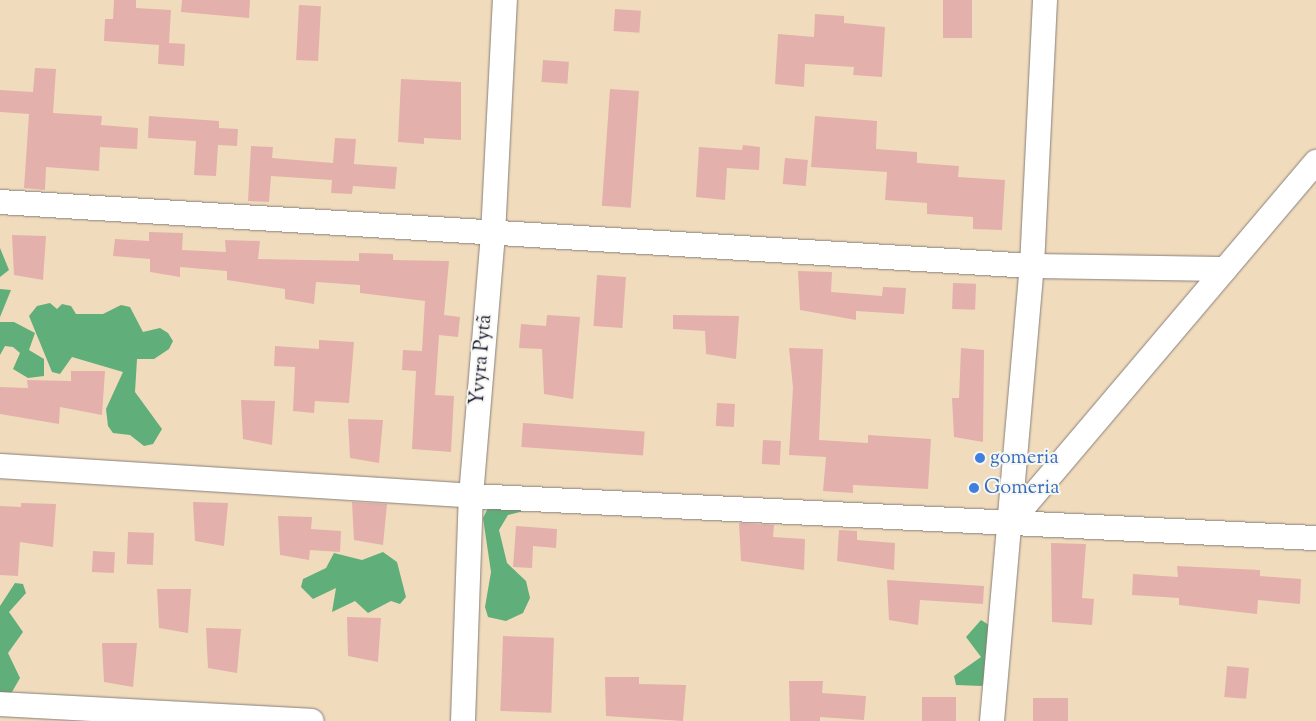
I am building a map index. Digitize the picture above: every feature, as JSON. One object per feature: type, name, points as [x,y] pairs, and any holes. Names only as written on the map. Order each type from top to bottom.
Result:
[{"type":"street","name":"Yvyra Pytã","points":[[463,721],[471,496],[493,235],[505,0]]},
{"type":"street","points":[[992,721],[1032,266],[1045,0]]},
{"type":"street","points":[[1009,524],[1316,162]]},
{"type":"street","points":[[0,202],[493,235],[1032,266],[1225,269]]},
{"type":"street","points":[[0,466],[471,496],[1009,524],[1312,533]]},
{"type":"street","points":[[0,704],[312,721]]},
{"type":"green space","points":[[0,248],[9,270],[0,277]]},
{"type":"green space","points":[[0,289],[11,290],[0,317]]},
{"type":"green space","points":[[50,303],[57,309],[62,304],[71,306],[76,314],[103,314],[121,305],[130,307],[143,332],[160,328],[168,333],[173,341],[169,349],[154,359],[137,359],[135,392],[162,429],[153,444],[144,446],[130,435],[113,433],[108,426],[106,409],[123,372],[72,357],[60,374],[52,372],[29,316],[37,306]]},
{"type":"green space","points":[[0,322],[14,322],[35,333],[29,350],[44,359],[44,376],[28,378],[13,369],[20,353],[13,347],[5,346],[0,355]]},
{"type":"green space","points":[[491,502],[524,506],[524,511],[508,515],[499,530],[507,563],[526,581],[530,598],[523,613],[506,621],[488,617],[485,607],[491,572],[483,518]]},
{"type":"green space","points":[[383,552],[397,562],[406,597],[400,604],[391,601],[368,613],[355,601],[332,612],[336,588],[313,599],[301,587],[303,579],[326,568],[334,553],[362,560]]},
{"type":"green space","points":[[15,583],[23,584],[26,593],[9,612],[23,632],[8,653],[20,678],[12,692],[4,696],[0,695],[0,606]]},
{"type":"green space","points":[[981,620],[989,625],[988,679],[982,686],[956,685],[954,676],[981,657],[966,637]]},
{"type":"building","points":[[114,0],[136,0],[136,8],[171,10],[169,43],[185,44],[184,66],[158,64],[159,45],[104,41],[105,19],[113,19]]},
{"type":"building","points":[[182,0],[250,0],[249,18],[181,12]]},
{"type":"building","points":[[943,0],[972,0],[972,38],[943,38]]},
{"type":"building","points":[[299,5],[321,6],[318,61],[296,60]]},
{"type":"building","points":[[615,9],[641,11],[639,33],[613,31]]},
{"type":"building","points":[[815,14],[844,16],[844,23],[885,27],[882,77],[853,75],[854,67],[805,64],[804,87],[775,84],[778,34],[814,37]]},
{"type":"building","points":[[543,60],[569,62],[567,84],[541,82]]},
{"type":"building","points":[[35,68],[56,69],[53,113],[102,116],[101,125],[138,128],[137,149],[100,147],[99,171],[46,167],[45,190],[24,188],[29,114],[0,112],[0,90],[33,92]]},
{"type":"building","points":[[401,79],[461,82],[461,140],[424,138],[424,144],[398,142]]},
{"type":"building","points":[[610,89],[639,91],[631,208],[602,206]]},
{"type":"building","points":[[149,116],[219,121],[219,128],[238,129],[237,146],[218,145],[216,176],[194,175],[196,141],[148,138]]},
{"type":"building","points":[[815,116],[877,121],[876,149],[917,152],[917,163],[959,166],[958,177],[1005,180],[1002,230],[973,229],[973,217],[927,214],[927,203],[885,200],[887,172],[811,167]]},
{"type":"building","points":[[335,138],[356,139],[354,164],[397,167],[395,189],[353,186],[352,194],[331,193],[332,180],[271,176],[269,202],[248,201],[251,146],[273,147],[272,158],[333,163]]},
{"type":"building","points":[[743,145],[760,147],[759,170],[727,168],[725,200],[696,197],[699,147],[742,150]]},
{"type":"building","points":[[785,158],[808,160],[806,186],[783,184]]},
{"type":"building","points":[[149,232],[183,233],[182,250],[226,252],[225,240],[260,241],[258,259],[359,261],[359,253],[393,254],[393,260],[449,261],[444,315],[460,317],[458,337],[439,335],[435,395],[454,396],[451,452],[412,449],[416,371],[402,370],[403,350],[422,351],[425,301],[360,293],[360,285],[316,282],[314,304],[285,299],[285,289],[227,280],[227,271],[180,267],[180,277],[150,272],[150,259],[113,256],[115,239],[149,241]]},
{"type":"building","points":[[12,235],[46,236],[43,280],[14,275]]},
{"type":"building","points":[[798,271],[832,272],[831,292],[882,296],[883,287],[906,288],[904,314],[856,311],[856,320],[800,310]]},
{"type":"building","points":[[597,275],[626,277],[622,328],[593,326]]},
{"type":"building","points":[[953,283],[976,284],[975,310],[952,309]]},
{"type":"building","points":[[547,315],[580,317],[573,399],[544,394],[542,349],[519,348],[521,324],[546,326]]},
{"type":"building","points":[[673,315],[739,316],[736,359],[706,354],[705,331],[673,329]]},
{"type":"building","points":[[319,340],[354,342],[349,403],[315,401],[314,413],[293,411],[295,367],[274,366],[275,346],[319,349]]},
{"type":"building","points":[[789,348],[823,349],[819,440],[868,443],[868,435],[931,439],[928,489],[853,485],[853,493],[823,491],[826,457],[789,455],[793,388]]},
{"type":"building","points":[[961,348],[984,350],[983,442],[954,437],[952,398],[959,398]]},
{"type":"building","points":[[71,371],[105,371],[102,415],[60,407],[59,424],[0,414],[0,387],[28,388],[27,380],[71,381]]},
{"type":"building","points":[[241,400],[275,401],[272,445],[243,439]]},
{"type":"building","points":[[717,403],[735,404],[734,427],[716,426]]},
{"type":"building","points":[[348,419],[383,420],[379,463],[350,458]]},
{"type":"building","points":[[523,423],[645,432],[643,455],[521,447]]},
{"type":"building","points":[[763,440],[781,441],[780,465],[762,464]]},
{"type":"building","points":[[193,502],[228,503],[224,546],[195,541]]},
{"type":"building","points":[[352,502],[387,504],[383,545],[354,540]]},
{"type":"building","points":[[21,503],[56,504],[53,547],[20,542],[18,576],[0,575],[0,506],[21,507]]},
{"type":"building","points":[[278,516],[312,517],[311,529],[341,531],[340,552],[310,550],[309,560],[280,555]]},
{"type":"building","points":[[739,523],[774,525],[773,537],[805,539],[804,570],[741,561]]},
{"type":"building","points":[[516,526],[557,529],[556,548],[533,546],[532,568],[513,567]]},
{"type":"building","points":[[839,530],[857,531],[857,540],[895,543],[894,570],[837,561]]},
{"type":"building","points":[[128,532],[154,533],[153,565],[127,564]]},
{"type":"building","points":[[1051,543],[1086,544],[1082,598],[1094,599],[1092,625],[1052,622]]},
{"type":"building","points":[[93,551],[115,552],[114,573],[92,572]]},
{"type":"building","points":[[1177,566],[1260,570],[1260,576],[1301,579],[1300,604],[1258,600],[1257,614],[1179,605],[1179,598],[1132,595],[1133,574],[1178,577]]},
{"type":"building","points":[[887,580],[984,586],[983,604],[920,600],[918,625],[889,620]]},
{"type":"building","points":[[157,589],[191,589],[188,633],[159,628]]},
{"type":"building","points":[[347,617],[381,618],[378,662],[348,656]]},
{"type":"building","points":[[206,628],[241,629],[237,673],[208,668]]},
{"type":"building","points":[[503,636],[554,638],[551,713],[500,711]]},
{"type":"building","points":[[102,643],[137,643],[133,687],[104,682]]},
{"type":"building","points":[[1227,666],[1249,668],[1246,699],[1224,697]]},
{"type":"building","points":[[605,677],[639,677],[639,684],[686,685],[683,721],[606,716]]},
{"type":"building","points":[[789,681],[823,681],[822,693],[866,696],[864,720],[820,717],[820,721],[790,721]]},
{"type":"building","points":[[922,697],[956,697],[956,721],[922,721]]},
{"type":"building","points":[[1033,698],[1068,698],[1068,721],[1033,721]]},
{"type":"place","name":"gomeria","points":[[980,458]]},
{"type":"place","name":"Gomeria","points":[[974,488]]}]
